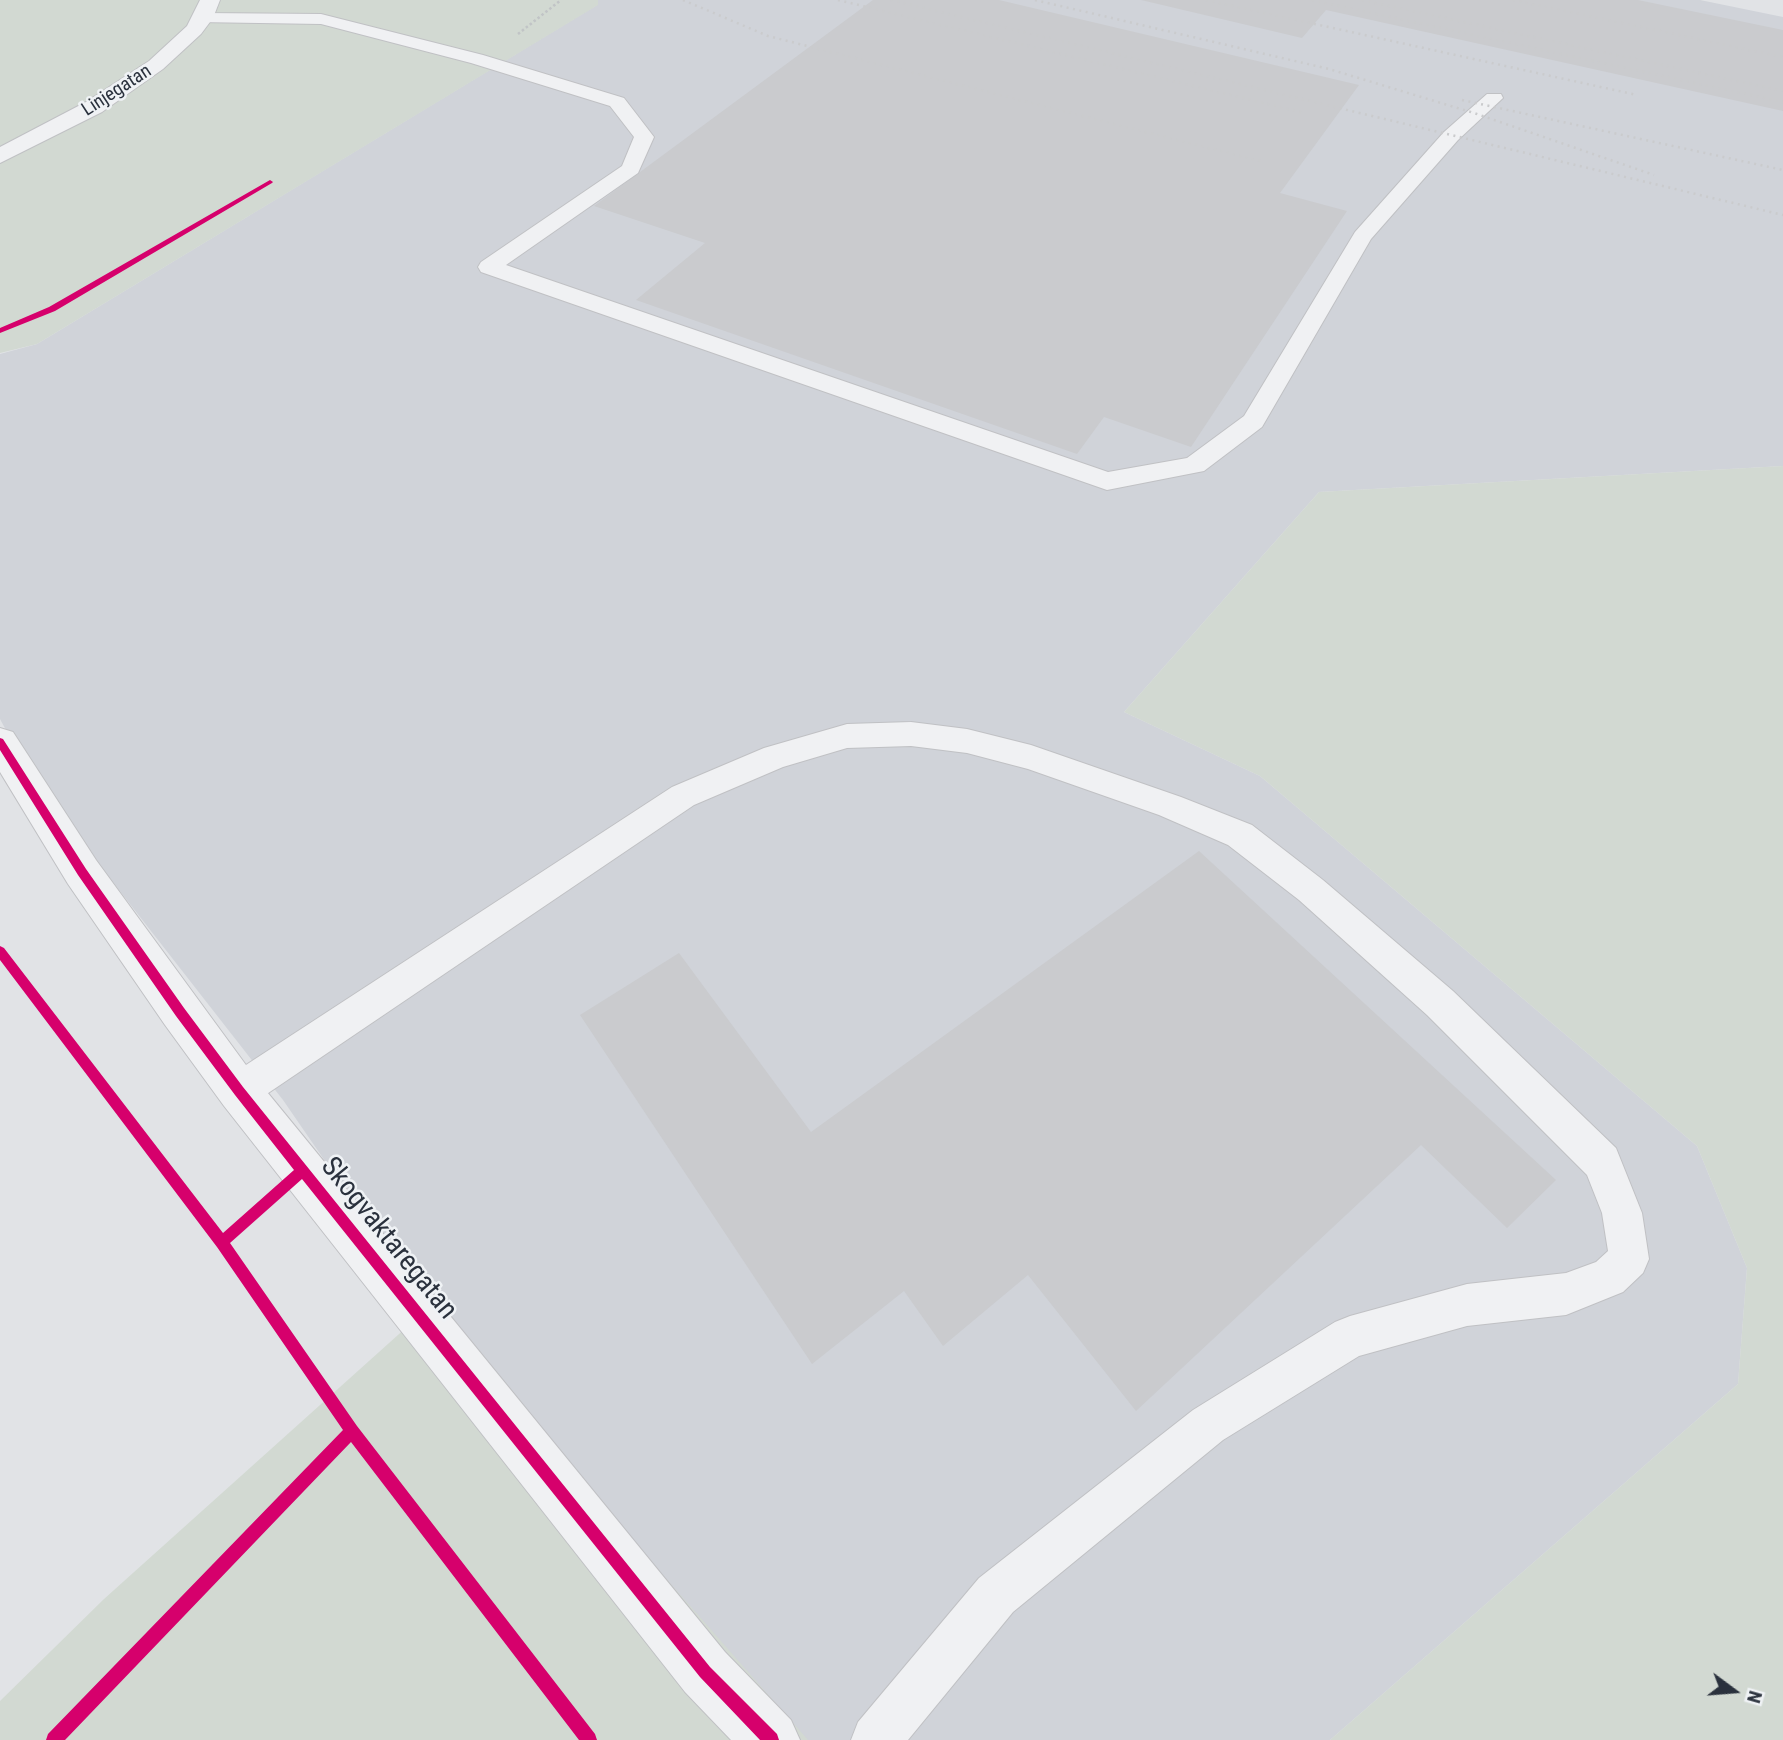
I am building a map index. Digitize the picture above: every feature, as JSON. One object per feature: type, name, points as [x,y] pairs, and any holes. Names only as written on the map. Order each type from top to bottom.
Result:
[{"type":"street","name":"Linjegatan","points":[[0,156],[61,126],[139,78],[183,42],[207,9]]},
{"type":"street","name":"Skogvaktaregatan","points":[[0,742],[82,872],[239,1091],[705,1672],[771,1740]]},
{"type":"lane","points":[[207,9],[305,9],[336,22],[477,59],[617,102],[644,137],[631,169],[489,267],[1107,481],[1195,465],[1253,421],[1362,236],[1451,136],[1494,98]]},
{"type":"lane","points":[[239,1091],[683,796],[775,757],[847,736],[911,734],[967,741],[1031,757],[1170,806],[1240,835],[1311,890],[1440,1003],[1602,1162],[1622,1213],[1629,1259],[1609,1278],[1566,1294],[1467,1306],[1350,1337],[1208,1425],[996,1595],[876,1740]]},
{"type":"shaded area","points":[[0,0],[598,0],[598,5],[37,344],[0,353]]},
{"type":"shaded area","points":[[598,0],[1700,0],[1783,17],[1783,466],[1319,492],[1124,712],[1260,776],[1697,1146],[1747,1268],[1738,1384],[1330,1740],[807,1740],[442,1331],[283,1100],[33,780],[0,719],[0,354],[37,344],[597,5]]},
{"type":"shaded area","points":[[1783,466],[1783,1740],[1330,1740],[1738,1384],[1747,1268],[1697,1146],[1260,776],[1124,712],[1319,492]]},
{"type":"shaded area","points":[[428,1308],[808,1740],[0,1740],[0,1701],[104,1599]]},
{"type":"building","points":[[873,0],[999,0],[1359,85],[1280,193],[1347,211],[1191,447],[1104,417],[1077,454],[636,300],[705,243],[594,206]]},
{"type":"building","points":[[1141,0],[1638,0],[1783,30],[1783,111],[1326,10],[1302,38]]},
{"type":"building","points":[[1199,851],[1556,1180],[1507,1228],[1421,1145],[1136,1411],[1028,1275],[943,1346],[904,1291],[812,1364],[580,1015],[679,953],[811,1132]]},
{"type":"railway","points":[[683,0],[768,36],[1264,162]]},
{"type":"railway","points":[[838,0],[1305,113]]},
{"type":"railway","points":[[891,0],[1783,215]]},
{"type":"railway","points":[[1035,0],[1329,69],[1474,113],[1654,175]]},
{"type":"railway","points":[[1206,0],[1637,95]]},
{"type":"railway","points":[[1312,0],[1783,102]]},
{"type":"railway","points":[[1362,0],[1783,91]]},
{"type":"railway","points":[[1513,0],[1783,57]]},
{"type":"railway","points":[[1462,100],[1783,170]]},
{"type":"cycle path","points":[[0,331],[52,309],[270,182]]},
{"type":"cycle path","points":[[0,742],[82,872],[239,1091],[705,1672],[771,1740]]},
{"type":"cycle path","points":[[0,951],[222,1242],[352,1431],[589,1740]]},
{"type":"cycle path","points":[[222,1242],[303,1170]]},
{"type":"cycle path","points":[[54,1740],[352,1431]]}]
